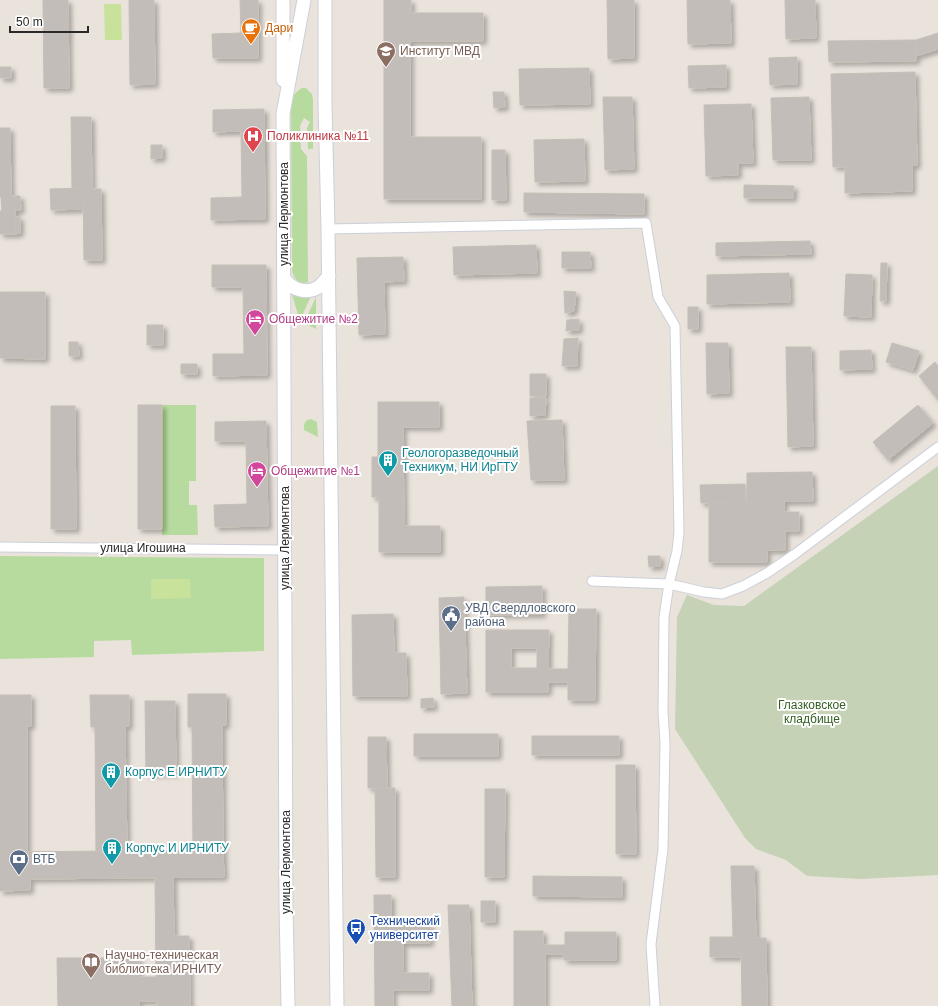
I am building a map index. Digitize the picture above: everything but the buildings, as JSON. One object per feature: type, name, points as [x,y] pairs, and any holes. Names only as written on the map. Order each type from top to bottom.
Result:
[{"type":"main road","points":[[283,0],[283,114]]},
{"type":"main road","name":"улица Лермонтова","points":[[288,1006],[286,874],[283,114],[304,0]]},
{"type":"main road","points":[[325,0],[325,104],[329,276],[337,1006]]},
{"type":"main road","points":[[284,278],[287,284],[298,290],[307,290],[321,285],[329,276]]},
{"type":"street","points":[[328,229],[646,223],[658,297],[675,326],[678,532],[678,552],[669,584],[664,617],[663,712],[665,743],[663,849],[651,944],[655,1006]]},
{"type":"street","points":[[592,581],[669,584],[704,592],[722,594],[743,586],[767,573],[795,554],[938,447]]},
{"type":"street","name":"улица Игошина","points":[[0,547],[285,550]]},
{"type":"green space","points":[[104,4],[121,4],[122,40],[105,40]]},
{"type":"green space","points":[[302,88],[306,88],[312,94],[313,99],[313,149],[308,149],[307,128],[310,122],[304,118],[300,126],[301,149],[307,156],[308,282],[305,283],[298,281],[294,277],[292,271],[291,106],[292,100],[297,91]]},
{"type":"green space","points":[[292,295],[302,298],[310,298],[300,321]]},
{"type":"green space","points":[[316,297],[316,329],[304,323]]},
{"type":"green space","points":[[162,405],[196,405],[196,481],[189,481],[189,505],[197,505],[198,535],[162,535]]},
{"type":"green space","points":[[311,419],[317,422],[318,437],[304,430],[304,424],[307,420]]},
{"type":"green space","name":"Глазковское кладбище","points":[[938,466],[938,875],[861,879],[807,876],[786,860],[756,849],[745,838],[675,729],[677,617],[687,595],[714,605],[744,606]]},
{"type":"green space","points":[[0,556],[264,558],[264,651],[132,655],[131,640],[94,641],[94,657],[0,659]]},
{"type":"green space","points":[[151,579],[190,579],[191,598],[151,599]]},
{"type":"place","name":"Дари","points":[[251,45]]},
{"type":"place","name":"Институт МВД","points":[[386,68]]},
{"type":"place","name":"Поликлиника №11","points":[[253,153]]},
{"type":"place","name":"Общежитие №2","points":[[255,336]]},
{"type":"place","name":"Геологоразведочный Техникум, НИ ИрГТУ","points":[[388,477]]},
{"type":"place","name":"Общежитие №1","points":[[257,488]]},
{"type":"place","name":"УВД Свердловского района","points":[[451,632]]},
{"type":"place","name":"Корпус Е ИРНИТУ","points":[[111,789]]},
{"type":"place","name":"Корпус И ИРНИТУ","points":[[112,865]]},
{"type":"place","name":"ВТБ","points":[[19,876]]},
{"type":"place","name":"Технический университет","points":[[356,945]]},
{"type":"place","name":"Научно-техническая библиотека ИРНИТУ","points":[[91,979]]}]
